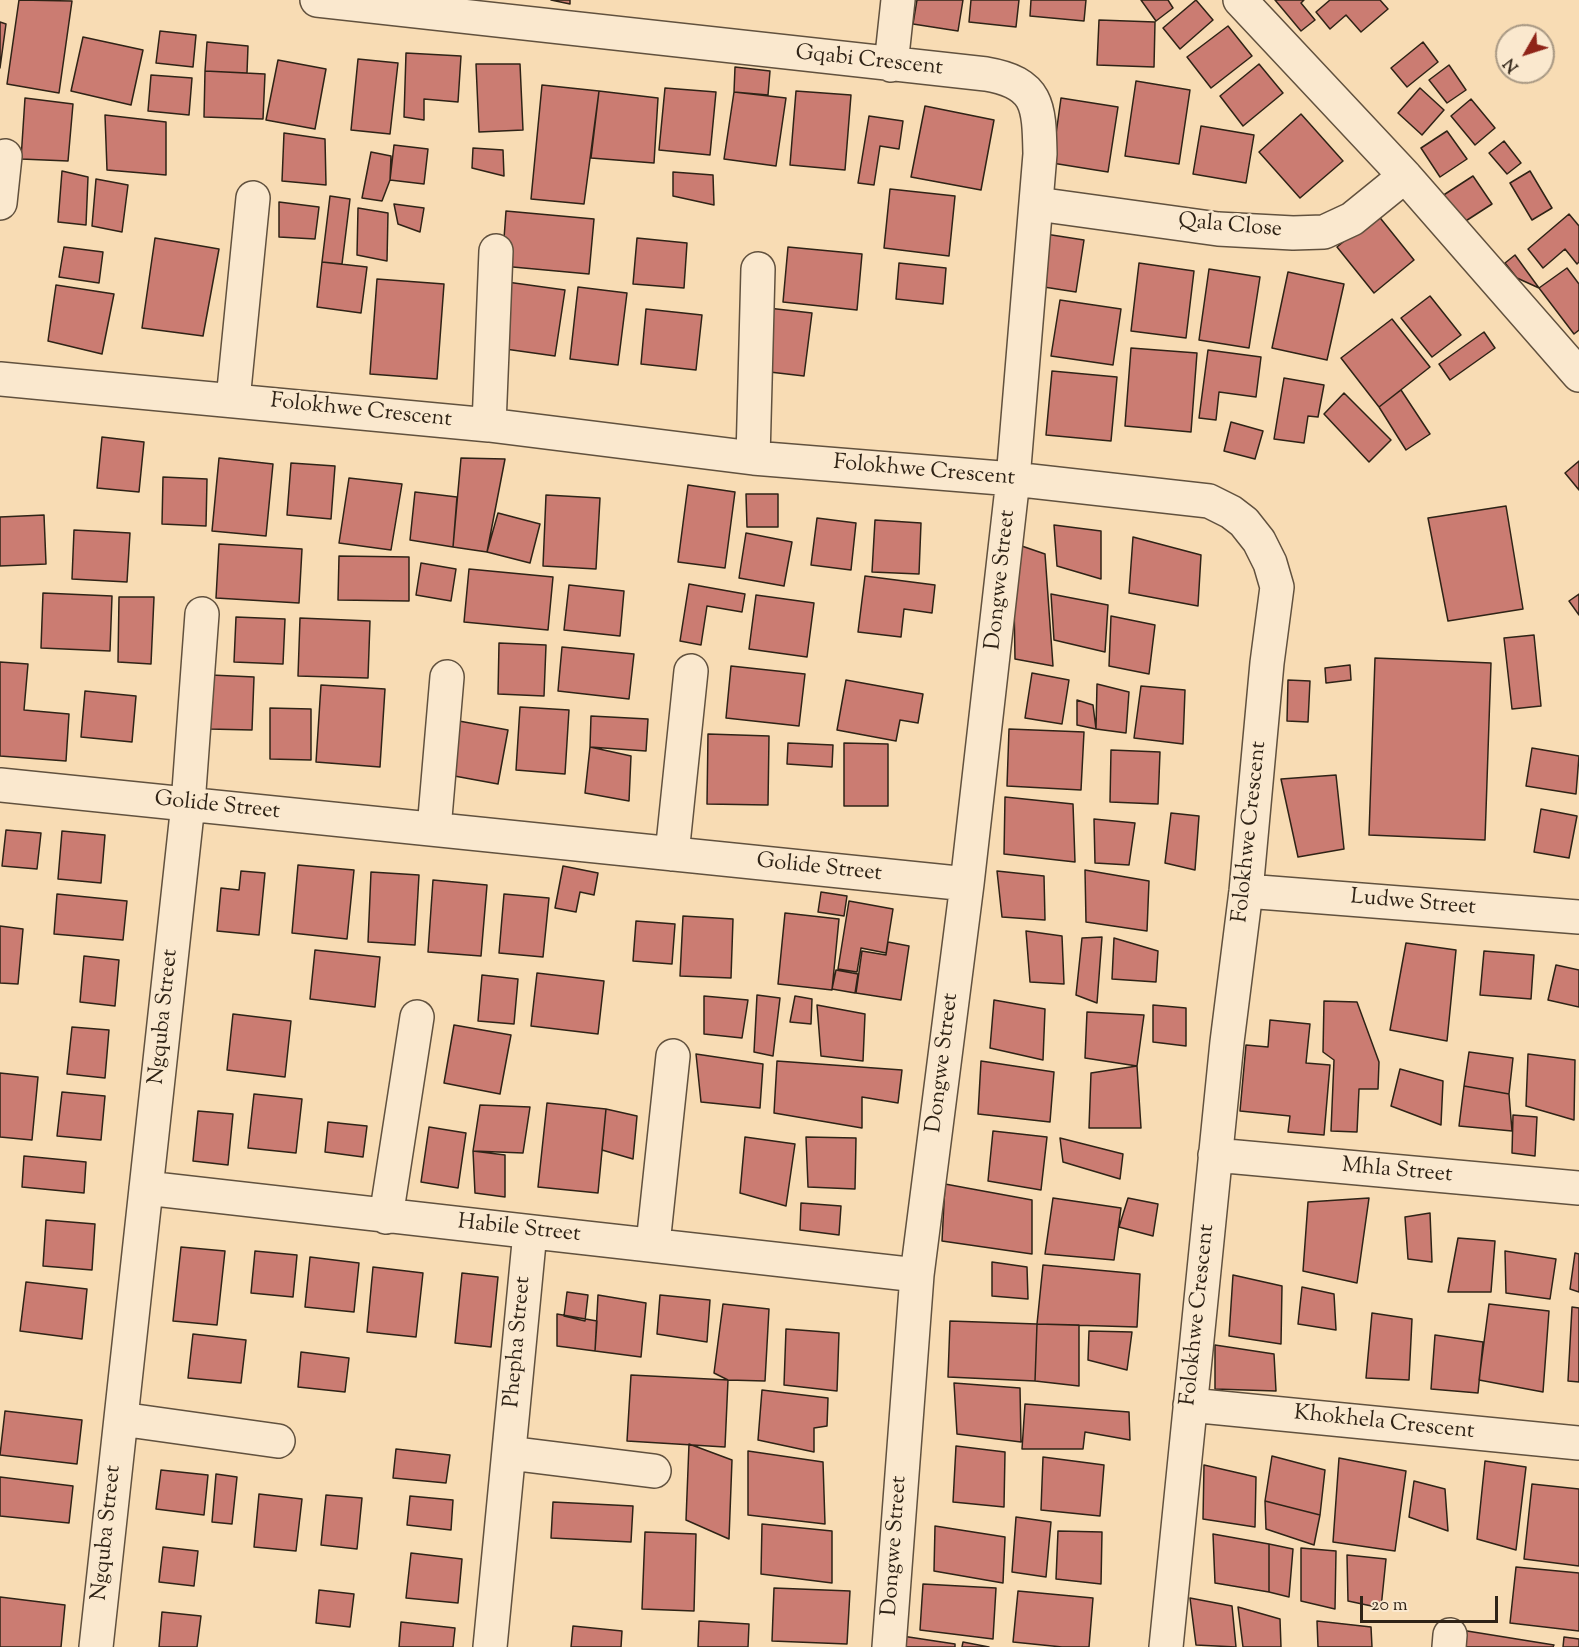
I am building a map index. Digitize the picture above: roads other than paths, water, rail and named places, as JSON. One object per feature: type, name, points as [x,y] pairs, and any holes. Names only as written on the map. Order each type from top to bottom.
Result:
[{"type":"street","name":"Gqabi Crescent","points":[[320,0],[986,74],[1007,78],[1023,86],[1035,103],[1040,122],[1040,154],[1013,479]]},
{"type":"street","points":[[891,65],[898,0]]},
{"type":"street","points":[[1240,0],[1405,177],[1579,375]]},
{"type":"street","points":[[0,203],[5,156]]},
{"type":"street","name":"Qala Close","points":[[1037,204],[1218,229],[1293,234],[1324,232],[1353,219],[1405,177]]},
{"type":"street","points":[[233,400],[253,198]]},
{"type":"street","points":[[489,424],[496,250]]},
{"type":"street","points":[[753,458],[758,269]]},
{"type":"street","name":"Folokhwe Crescent","points":[[0,379],[489,424],[753,458],[1013,479],[1209,501],[1231,512],[1244,522],[1259,541],[1270,563],[1276,587],[1246,891],[1215,1155],[1166,1647]]},
{"type":"street","name":"Dongwe Street","points":[[889,1647],[917,1275],[967,884],[1013,479]]},
{"type":"street","name":"Ngquba Street","points":[[96,1647],[188,804],[202,614]]},
{"type":"street","points":[[672,854],[691,671]]},
{"type":"street","points":[[434,830],[447,678]]},
{"type":"street","name":"Golide Street","points":[[0,785],[967,884]]},
{"type":"street","name":"Ludwe Street","points":[[1246,891],[1579,917]]},
{"type":"street","points":[[386,1217],[417,1017]]},
{"type":"street","points":[[652,1244],[673,1056]]},
{"type":"street","name":"Mhla Street","points":[[1215,1155],[1579,1188]]},
{"type":"street","name":"Habile Street","points":[[146,1188],[386,1217],[652,1244],[917,1275]]},
{"type":"street","name":"Phepha Street","points":[[490,1647],[530,1232]]},
{"type":"street","name":"Khokhela Crescent","points":[[1190,1405],[1579,1443]]},
{"type":"street","points":[[121,1419],[278,1441]]},
{"type":"street","points":[[509,1453],[654,1471]]}]
